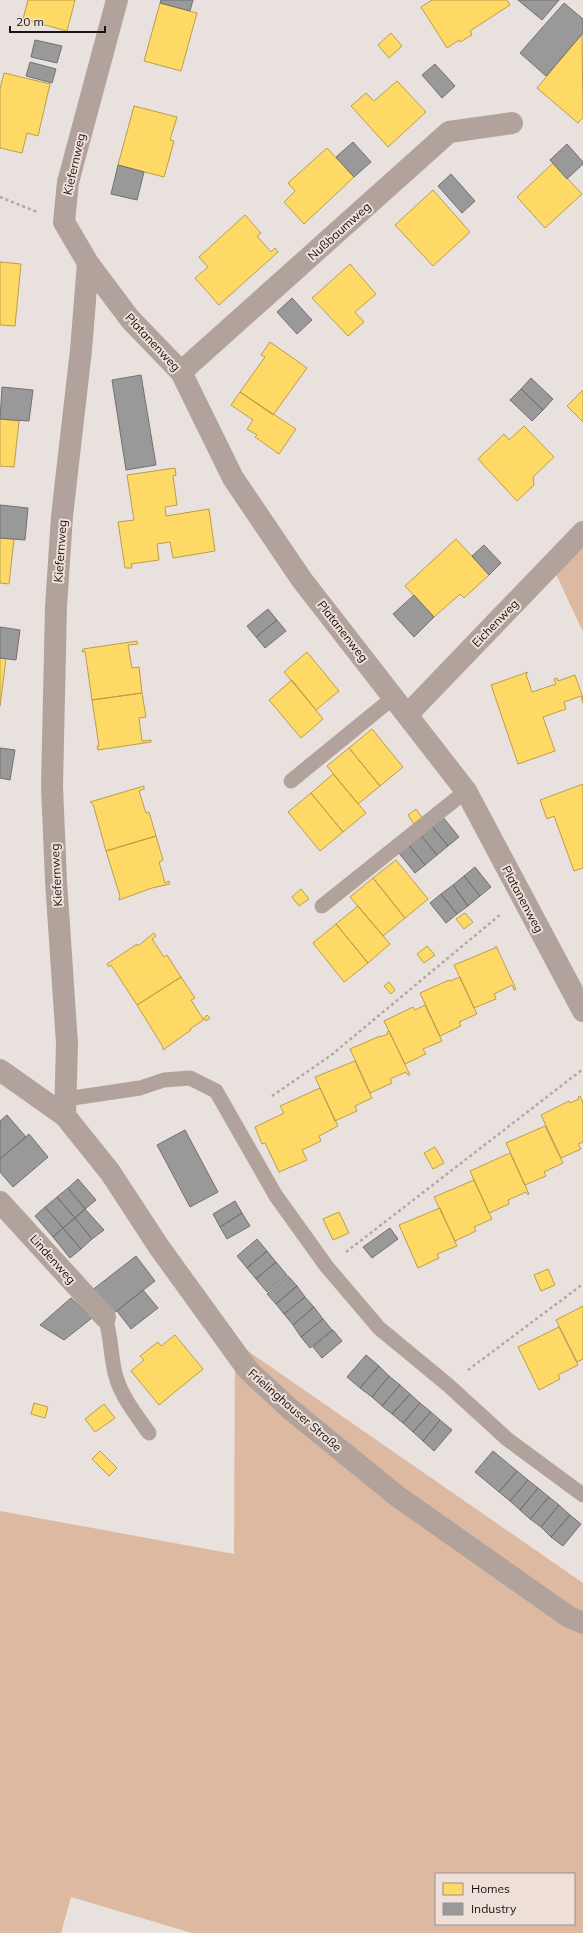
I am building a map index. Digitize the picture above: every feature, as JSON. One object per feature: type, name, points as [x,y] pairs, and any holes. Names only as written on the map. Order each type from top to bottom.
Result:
[{"type":"street","name":"Kiefernweg","points":[[64,222],[68,182],[117,0]]},
{"type":"street","name":"Nußbaumweg","points":[[181,372],[449,132],[512,123]]},
{"type":"street","points":[[64,222],[88,263]]},
{"type":"street","name":"Kiefernweg","points":[[65,1107],[67,1044],[56,881],[52,786],[56,606],[62,516],[81,350],[88,263]]},
{"type":"street","name":"Platanenweg","points":[[88,263],[130,318],[181,372],[233,478],[302,580],[408,714],[466,791],[521,897],[583,1011]]},
{"type":"street","name":"Eichenweg","points":[[408,714],[583,532]]},
{"type":"street","name":"Frielinghauser Straße","points":[[0,1070],[65,1107],[159,1247],[248,1370],[290,1409],[397,1496],[563,1612],[583,1623]]},
{"type":"street","name":"Lindenweg","points":[[0,1202],[105,1317]]},
{"type":"lane","points":[[291,781],[394,697]]},
{"type":"lane","points":[[322,906],[466,791]]},
{"type":"lane","points":[[65,1107],[140,1088],[164,1080],[190,1078],[216,1091],[276,1196],[327,1267],[379,1328],[448,1385],[507,1439],[583,1495]]},
{"type":"lane","points":[[105,1317],[109,1330],[116,1379],[125,1399],[149,1433]]},
{"type":"path","points":[[0,197],[64,222]]},
{"type":"path","points":[[272,1096],[330,1056],[521,897]]},
{"type":"path","points":[[327,1267],[583,1069]]},
{"type":"path","points":[[448,1385],[583,1284]]},
{"type":"shaded area","points":[[583,544],[583,632],[555,572]]},
{"type":"shaded area","points":[[235,1342],[583,1583],[583,1933],[192,1933],[71,1897],[61,1933],[0,1933],[0,1511],[234,1554]]},
{"type":"building: Homes","points":[[28,0],[75,0],[67,31],[23,19]]},
{"type":"building: Homes","points":[[432,0],[507,0],[510,5],[470,31],[472,35],[460,42],[459,40],[447,48],[421,7]]},
{"type":"building: Homes","points":[[160,3],[197,13],[181,71],[144,61]]},
{"type":"building: Homes","points":[[391,33],[402,46],[389,58],[378,45]]},
{"type":"building: Homes","points":[[582,34],[583,117],[578,123],[537,88]]},
{"type":"building: Homes","points":[[4,73],[50,84],[38,136],[27,133],[22,153],[0,148],[0,89]]},
{"type":"building: Homes","points":[[397,81],[426,112],[388,147],[351,106],[366,93],[374,101]]},
{"type":"building: Homes","points":[[134,106],[177,117],[170,140],[174,141],[164,177],[118,165]]},
{"type":"building: Homes","points":[[327,148],[354,177],[304,224],[284,202],[295,191],[288,183]]},
{"type":"building: Homes","points":[[553,163],[582,194],[545,228],[517,197]]},
{"type":"building: Homes","points":[[433,190],[470,232],[433,266],[395,225]]},
{"type":"building: Homes","points":[[245,215],[261,233],[257,236],[271,252],[275,248],[278,252],[219,305],[195,278],[208,267],[199,257]]},
{"type":"building: Homes","points":[[0,262],[21,264],[15,326],[0,325]]},
{"type":"building: Homes","points":[[350,264],[376,294],[355,312],[364,322],[348,336],[312,298]]},
{"type":"building: Homes","points":[[270,342],[307,368],[273,415],[240,392],[265,357],[261,355]]},
{"type":"building: Homes","points":[[583,390],[583,422],[567,406]]},
{"type":"building: Homes","points":[[240,392],[296,429],[279,454],[255,437],[257,435],[247,429],[253,420],[231,405]]},
{"type":"building: Homes","points":[[0,419],[19,421],[14,467],[0,466]]},
{"type":"building: Homes","points":[[524,426],[554,457],[533,477],[534,485],[517,501],[478,459],[504,434],[509,440]]},
{"type":"building: Homes","points":[[175,468],[176,475],[173,476],[177,505],[165,507],[166,516],[209,509],[215,551],[173,558],[170,542],[157,544],[159,560],[131,564],[132,568],[125,568],[118,522],[134,520],[127,475]]},
{"type":"building: Homes","points":[[0,538],[14,539],[9,584],[0,583]]},
{"type":"building: Homes","points":[[456,539],[489,575],[464,598],[460,594],[434,617],[405,586]]},
{"type":"building: Homes","points":[[137,641],[138,644],[128,645],[132,668],[139,667],[142,693],[92,700],[85,651],[82,652],[83,649]]},
{"type":"building: Homes","points":[[307,652],[339,691],[316,710],[284,672]]},
{"type":"building: Homes","points":[[0,658],[6,659],[0,706]]},
{"type":"building: Homes","points":[[528,672],[526,674],[532,692],[556,684],[554,679],[557,678],[558,681],[575,675],[583,698],[583,703],[581,696],[564,702],[566,709],[543,717],[555,751],[518,764],[491,685]]},
{"type":"building: Homes","points":[[292,680],[323,719],[301,738],[269,700]]},
{"type":"building: Homes","points":[[142,693],[146,717],[139,718],[142,741],[151,740],[151,742],[98,750],[97,746],[99,746],[92,700]]},
{"type":"building: Homes","points":[[372,729],[403,767],[380,786],[349,748]]},
{"type":"building: Homes","points":[[349,748],[380,786],[358,804],[327,766]]},
{"type":"building: Homes","points":[[333,774],[366,813],[343,832],[311,793]]},
{"type":"building: Homes","points":[[583,784],[583,868],[574,871],[554,816],[547,819],[540,800]]},
{"type":"building: Homes","points":[[144,786],[144,789],[139,791],[146,813],[149,812],[156,836],[106,851],[93,804],[90,802]]},
{"type":"building: Homes","points":[[311,793],[343,832],[320,851],[288,812]]},
{"type":"building: Homes","points":[[416,809],[423,819],[414,824],[408,815]]},
{"type":"building: Homes","points":[[156,836],[163,860],[159,862],[165,883],[169,881],[170,884],[152,888],[119,900],[120,896],[106,851]]},
{"type":"building: Homes","points":[[396,860],[428,899],[405,918],[373,878]]},
{"type":"building: Homes","points":[[373,878],[405,918],[383,936],[350,897]]},
{"type":"building: Homes","points":[[301,889],[309,899],[299,906],[292,897]]},
{"type":"building: Homes","points":[[358,906],[390,944],[368,963],[336,924]]},
{"type":"building: Homes","points":[[465,913],[473,922],[464,929],[456,919]]},
{"type":"building: Homes","points":[[336,924],[368,963],[344,982],[313,943]]},
{"type":"building: Homes","points":[[154,933],[156,936],[152,939],[164,957],[167,955],[181,977],[137,1005],[111,965],[109,967],[107,964],[137,944],[138,946]]},
{"type":"building: Homes","points":[[427,946],[435,955],[424,963],[417,954]]},
{"type":"building: Homes","points":[[496,946],[516,989],[514,990],[512,985],[494,994],[496,999],[474,1008],[454,965],[495,948]]},
{"type":"building: Homes","points":[[181,977],[195,998],[191,1000],[203,1019],[207,1015],[210,1018],[206,1021],[205,1019],[190,1029],[191,1030],[163,1050],[163,1047],[137,1005]]},
{"type":"building: Homes","points":[[460,977],[477,1014],[459,1022],[461,1026],[440,1036],[420,993],[449,980],[450,981]]},
{"type":"building: Homes","points":[[389,982],[395,990],[391,994],[384,986]]},
{"type":"building: Homes","points":[[425,1005],[442,1041],[423,1049],[426,1054],[405,1064],[384,1021],[413,1007],[415,1010]]},
{"type":"building: Homes","points":[[389,1031],[410,1075],[406,1072],[390,1079],[392,1083],[370,1093],[350,1049],[388,1034],[387,1032]]},
{"type":"building: Homes","points":[[355,1061],[372,1098],[355,1106],[357,1111],[335,1121],[315,1077]]},
{"type":"building: Homes","points":[[320,1088],[338,1126],[319,1136],[321,1141],[302,1150],[307,1160],[279,1172],[265,1143],[262,1144],[255,1127],[284,1113],[280,1106]]},
{"type":"building: Homes","points":[[580,1096],[583,1103],[583,1142],[578,1144],[581,1149],[561,1158],[541,1115],[569,1101],[570,1103],[579,1099],[578,1097]]},
{"type":"building: Homes","points":[[545,1126],[563,1163],[544,1172],[546,1176],[525,1185],[506,1143]]},
{"type":"building: Homes","points":[[435,1147],[444,1163],[433,1169],[424,1153]]},
{"type":"building: Homes","points":[[510,1153],[529,1194],[528,1195],[526,1192],[508,1200],[509,1204],[489,1213],[470,1171]]},
{"type":"building: Homes","points":[[474,1180],[492,1219],[474,1227],[476,1231],[455,1241],[434,1197]]},
{"type":"building: Homes","points":[[440,1208],[457,1246],[437,1254],[439,1258],[418,1268],[399,1225]]},
{"type":"building: Homes","points":[[339,1212],[349,1233],[333,1240],[323,1219]]},
{"type":"building: Homes","points":[[548,1269],[555,1285],[541,1291],[534,1275]]},
{"type":"building: Homes","points":[[583,1306],[583,1359],[577,1362],[556,1320]]},
{"type":"building: Homes","points":[[559,1327],[578,1365],[558,1375],[560,1379],[539,1390],[518,1347]]},
{"type":"building: Homes","points":[[175,1335],[203,1369],[159,1405],[131,1371],[144,1360],[140,1356],[158,1342],[161,1346]]},
{"type":"building: Homes","points":[[34,1403],[48,1407],[45,1418],[31,1414]]},
{"type":"building: Homes","points":[[104,1404],[115,1418],[95,1432],[85,1419]]},
{"type":"building: Homes","points":[[100,1451],[117,1468],[109,1476],[92,1459]]},
{"type":"building: Industry","points":[[161,0],[193,0],[190,11],[160,3]]},
{"type":"building: Industry","points":[[518,0],[559,0],[542,20]]},
{"type":"building: Industry","points":[[564,3],[583,19],[583,33],[546,76],[520,53]]},
{"type":"building: Industry","points":[[35,40],[62,46],[57,63],[31,57]]},
{"type":"building: Industry","points":[[30,62],[56,69],[52,83],[26,76]]},
{"type":"building: Industry","points":[[435,64],[455,86],[442,98],[422,75]]},
{"type":"building: Industry","points":[[353,142],[371,162],[354,177],[336,157]]},
{"type":"building: Industry","points":[[567,144],[583,162],[583,164],[567,179],[550,160]]},
{"type":"building: Industry","points":[[118,165],[144,172],[137,200],[111,194]]},
{"type":"building: Industry","points":[[451,174],[475,201],[462,213],[438,186]]},
{"type":"building: Industry","points":[[292,298],[312,320],[297,334],[277,312]]},
{"type":"building: Industry","points":[[141,375],[156,465],[126,470],[112,380]]},
{"type":"building: Industry","points":[[531,378],[553,399],[543,410],[521,389]]},
{"type":"building: Industry","points":[[2,387],[33,390],[29,421],[0,419]]},
{"type":"building: Industry","points":[[521,389],[543,410],[532,421],[510,400]]},
{"type":"building: Industry","points":[[0,505],[28,508],[25,540],[0,538]]},
{"type":"building: Industry","points":[[484,545],[501,563],[489,575],[472,556]]},
{"type":"building: Industry","points":[[414,595],[434,617],[414,637],[393,614]]},
{"type":"building: Industry","points":[[268,609],[277,620],[256,637],[247,626]]},
{"type":"building: Industry","points":[[277,620],[286,631],[265,648],[256,637]]},
{"type":"building: Industry","points":[[0,627],[20,630],[16,660],[0,658]]},
{"type":"building: Industry","points":[[0,748],[15,750],[10,780],[0,778]]},
{"type":"building: Industry","points":[[442,816],[459,837],[448,846],[431,825]]},
{"type":"building: Industry","points":[[431,825],[448,846],[437,855],[420,834]]},
{"type":"building: Industry","points":[[420,834],[437,855],[425,865],[408,844]]},
{"type":"building: Industry","points":[[408,844],[425,865],[415,873],[398,852]]},
{"type":"building: Industry","points":[[475,867],[491,887],[480,896],[464,876]]},
{"type":"building: Industry","points":[[464,876],[480,896],[468,906],[453,885]]},
{"type":"building: Industry","points":[[453,885],[468,906],[457,914],[441,894]]},
{"type":"building: Industry","points":[[441,894],[457,914],[446,923],[430,903]]},
{"type":"building: Industry","points":[[7,1115],[26,1137],[0,1159],[0,1121]]},
{"type":"building: Industry","points":[[185,1130],[218,1192],[190,1207],[157,1145]]},
{"type":"building: Industry","points":[[29,1134],[48,1157],[13,1187],[0,1172],[0,1159]]},
{"type":"building: Industry","points":[[78,1179],[96,1200],[85,1209],[68,1188]]},
{"type":"building: Industry","points":[[68,1188],[85,1209],[75,1218],[57,1197]]},
{"type":"building: Industry","points":[[57,1197],[75,1218],[63,1228],[45,1207]]},
{"type":"building: Industry","points":[[235,1201],[242,1213],[220,1227],[213,1214]]},
{"type":"building: Industry","points":[[45,1207],[63,1228],[53,1237],[35,1216]]},
{"type":"building: Industry","points":[[85,1209],[104,1230],[92,1239],[75,1218]]},
{"type":"building: Industry","points":[[242,1213],[250,1226],[227,1239],[220,1227]]},
{"type":"building: Industry","points":[[75,1218],[92,1239],[81,1249],[63,1228]]},
{"type":"building: Industry","points":[[63,1228],[81,1249],[70,1258],[53,1237]]},
{"type":"building: Industry","points":[[390,1228],[398,1239],[372,1258],[363,1247]]},
{"type":"building: Industry","points":[[257,1239],[267,1251],[247,1268],[237,1256]]},
{"type":"building: Industry","points":[[267,1251],[276,1262],[256,1279],[247,1268]]},
{"type":"building: Industry","points":[[136,1256],[155,1281],[110,1316],[91,1291]]},
{"type":"building: Industry","points":[[276,1262],[287,1275],[267,1292],[256,1279]]},
{"type":"building: Industry","points":[[288,1276],[297,1286],[276,1304],[267,1294]]},
{"type":"building: Industry","points":[[297,1286],[305,1297],[284,1314],[276,1304]]},
{"type":"building: Industry","points":[[143,1290],[158,1308],[131,1329],[117,1311]]},
{"type":"building: Industry","points":[[305,1297],[314,1307],[293,1325],[284,1314]]},
{"type":"building: Industry","points":[[71,1298],[92,1318],[64,1340],[40,1325]]},
{"type":"building: Industry","points":[[314,1307],[323,1319],[301,1337],[293,1325]]},
{"type":"building: Industry","points":[[323,1319],[332,1330],[310,1348],[301,1337]]},
{"type":"building: Industry","points":[[333,1330],[342,1341],[322,1358],[313,1347]]},
{"type":"building: Industry","points":[[366,1355],[379,1366],[360,1388],[347,1377]]},
{"type":"building: Industry","points":[[379,1366],[389,1376],[372,1397],[360,1388]]},
{"type":"building: Industry","points":[[389,1376],[400,1385],[382,1406],[372,1397]]},
{"type":"building: Industry","points":[[400,1385],[410,1394],[392,1414],[382,1406]]},
{"type":"building: Industry","points":[[410,1394],[420,1403],[403,1423],[392,1414]]},
{"type":"building: Industry","points":[[420,1403],[431,1412],[413,1432],[403,1423]]},
{"type":"building: Industry","points":[[431,1412],[440,1420],[423,1441],[413,1432]]},
{"type":"building: Industry","points":[[440,1420],[452,1430],[434,1451],[423,1441]]},
{"type":"building: Industry","points":[[493,1451],[517,1471],[499,1492],[475,1472]]},
{"type":"building: Industry","points":[[517,1471],[528,1480],[510,1501],[499,1492]]},
{"type":"building: Industry","points":[[528,1480],[538,1488],[520,1510],[510,1501]]},
{"type":"building: Industry","points":[[538,1488],[549,1497],[530,1519],[520,1510]]},
{"type":"building: Industry","points":[[549,1497],[559,1505],[541,1527],[530,1519]]},
{"type":"building: Industry","points":[[559,1505],[570,1515],[551,1537],[541,1527]]},
{"type":"building: Industry","points":[[570,1515],[581,1524],[563,1546],[551,1537]]}]
